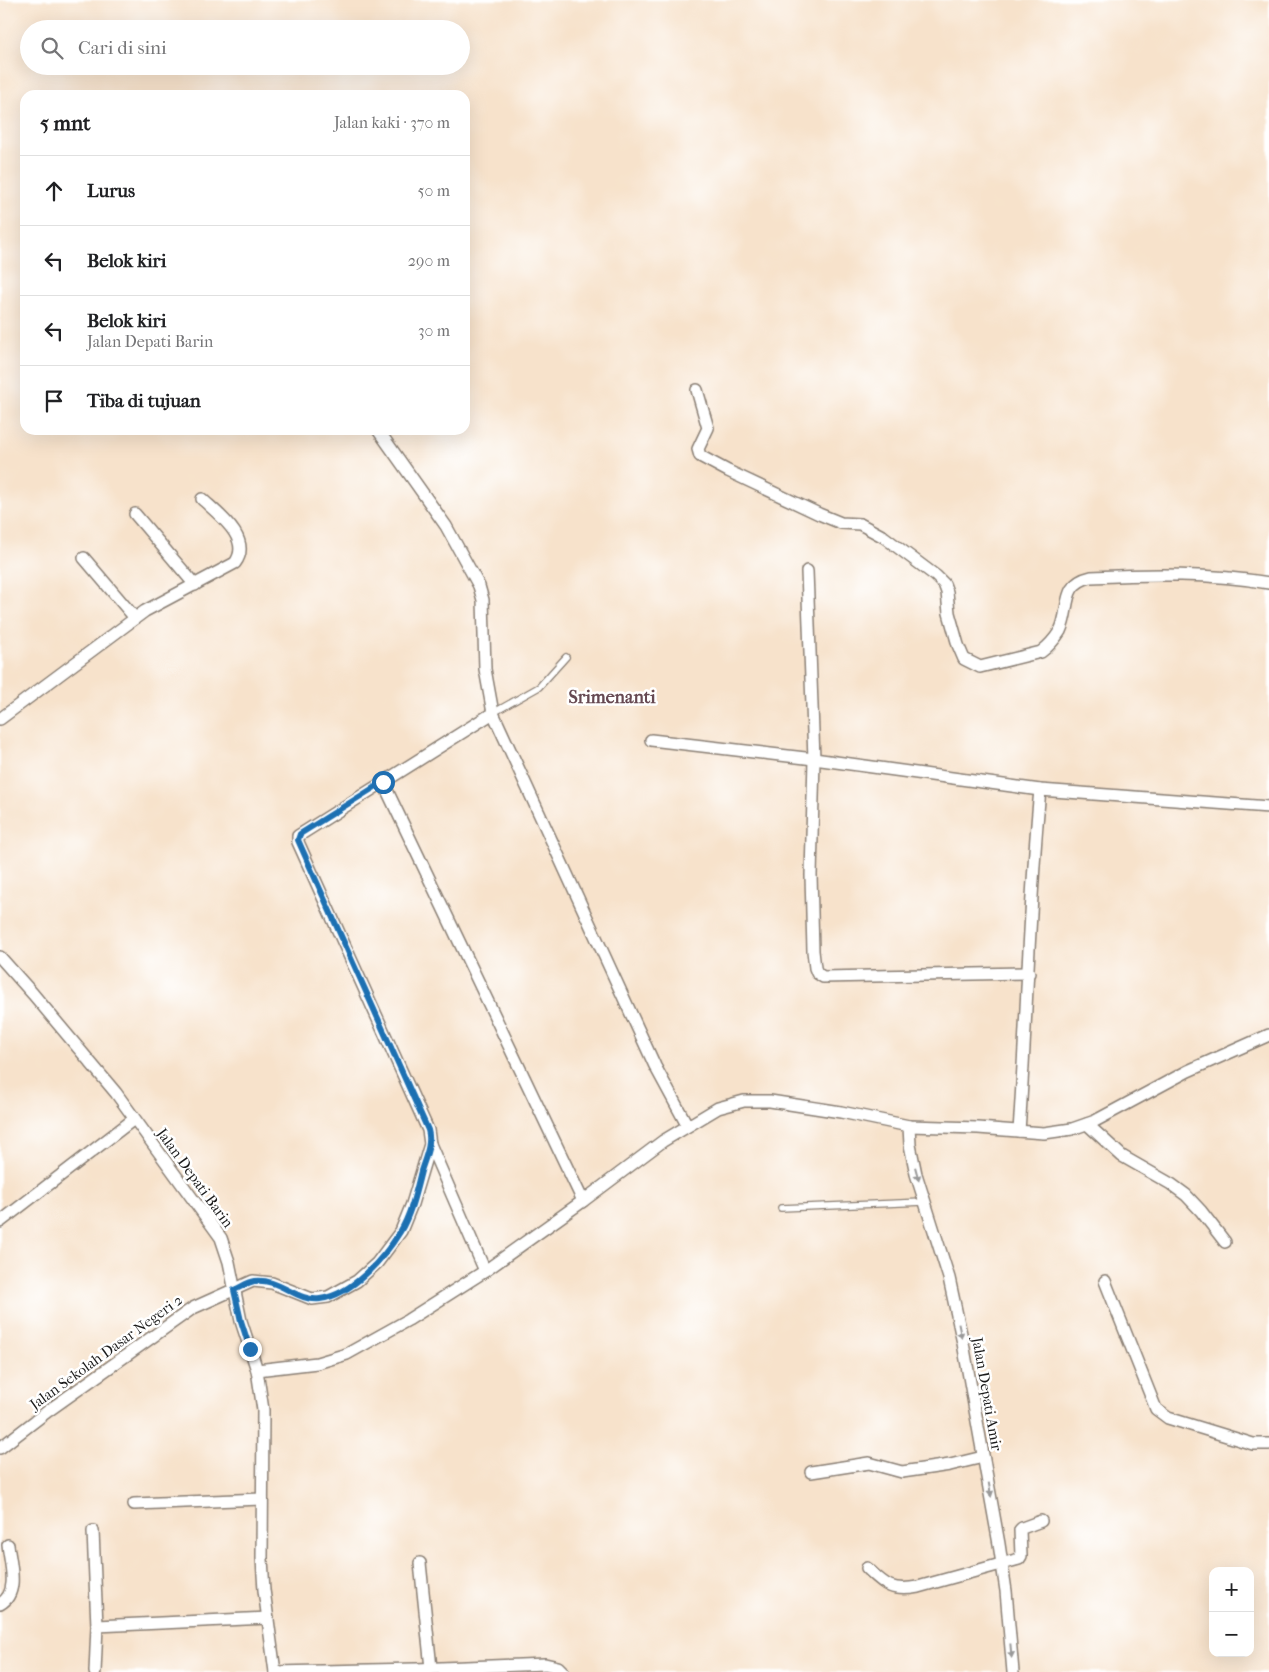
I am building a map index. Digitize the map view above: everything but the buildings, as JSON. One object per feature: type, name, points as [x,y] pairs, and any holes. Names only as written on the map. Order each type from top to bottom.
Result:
[{"type":"street","points":[[697,390],[708,428],[698,449],[700,456],[819,514],[841,523],[860,524],[892,542],[944,584],[947,592],[949,613],[964,659],[980,667],[1042,652],[1050,646],[1062,624],[1069,594],[1081,580],[1162,574],[1210,576],[1269,583]]},
{"type":"street","points":[[382,435],[446,526],[479,586],[484,600],[485,669],[493,713],[651,1057],[687,1125]]},
{"type":"street","points":[[0,719],[135,618],[235,563],[241,551],[237,536],[202,498]]},
{"type":"street","points":[[134,514],[195,585]]},
{"type":"street","points":[[84,558],[135,618]]},
{"type":"street","points":[[807,571],[814,759],[811,875],[814,968],[823,977],[1029,973]]},
{"type":"street","points":[[485,1271],[430,1144],[428,1130],[298,840],[300,834],[493,713]]},
{"type":"street","points":[[652,740],[814,759],[1040,790],[1269,807]]},
{"type":"street","points":[[383,782],[583,1201]]},
{"type":"street","points":[[1019,1131],[1040,790]]},
{"type":"street","name":"Jalan Depati Barin","points":[[0,957],[116,1093],[221,1238],[229,1262],[241,1321],[257,1370],[263,1410],[262,1559],[275,1672]]},
{"type":"street","points":[[257,1370],[317,1363],[347,1354],[408,1320],[485,1271],[663,1141],[718,1108],[744,1101],[770,1102],[832,1111],[909,1126],[1044,1133],[1072,1129],[1087,1124],[1188,1071],[1269,1035]]},
{"type":"street","points":[[0,1222],[134,1119]]},
{"type":"street","points":[[1087,1124],[1122,1156],[1171,1184],[1186,1195],[1226,1242]]},
{"type":"street","name":"Jalan Depati Amir","points":[[909,1126],[910,1144],[924,1202],[949,1278],[963,1343],[1002,1564],[1013,1672]]},
{"type":"street","name":"Jalan Sekolah Dasar Negeri 2","points":[[0,1448],[48,1411],[193,1308],[253,1281],[272,1283],[312,1299],[321,1299],[341,1291],[357,1281],[377,1263],[400,1231],[412,1204],[430,1144]]},
{"type":"street","points":[[1105,1281],[1156,1409],[1168,1418],[1253,1444],[1269,1444]]},
{"type":"street","points":[[811,1472],[869,1463],[902,1472],[950,1465],[983,1457]]},
{"type":"street","points":[[134,1504],[262,1498]]},
{"type":"street","points":[[866,1568],[886,1586],[902,1589],[918,1587],[1014,1561],[1021,1557],[1020,1530],[1041,1521]]},
{"type":"street","points":[[92,1531],[97,1626],[95,1672]]},
{"type":"street","points":[[0,1604],[8,1597],[12,1584],[8,1545]]},
{"type":"street","points":[[420,1563],[432,1668]]},
{"type":"street","points":[[97,1626],[268,1618]]},
{"type":"street","points":[[275,1672],[545,1664],[558,1667],[563,1672]]},
{"type":"lane","points":[[493,713],[539,687],[566,657]]},
{"type":"lane","points":[[781,1208],[924,1202]]},
{"type":"district","name":"Srimenanti","points":[[612,697]]},
{"type":"route","points":[[250,1349],[234,1290],[253,1281],[260,1281],[272,1283],[312,1299],[321,1299],[341,1291],[357,1281],[377,1263],[400,1231],[412,1204],[430,1144],[428,1130],[298,842],[300,834],[383,782]]}]
